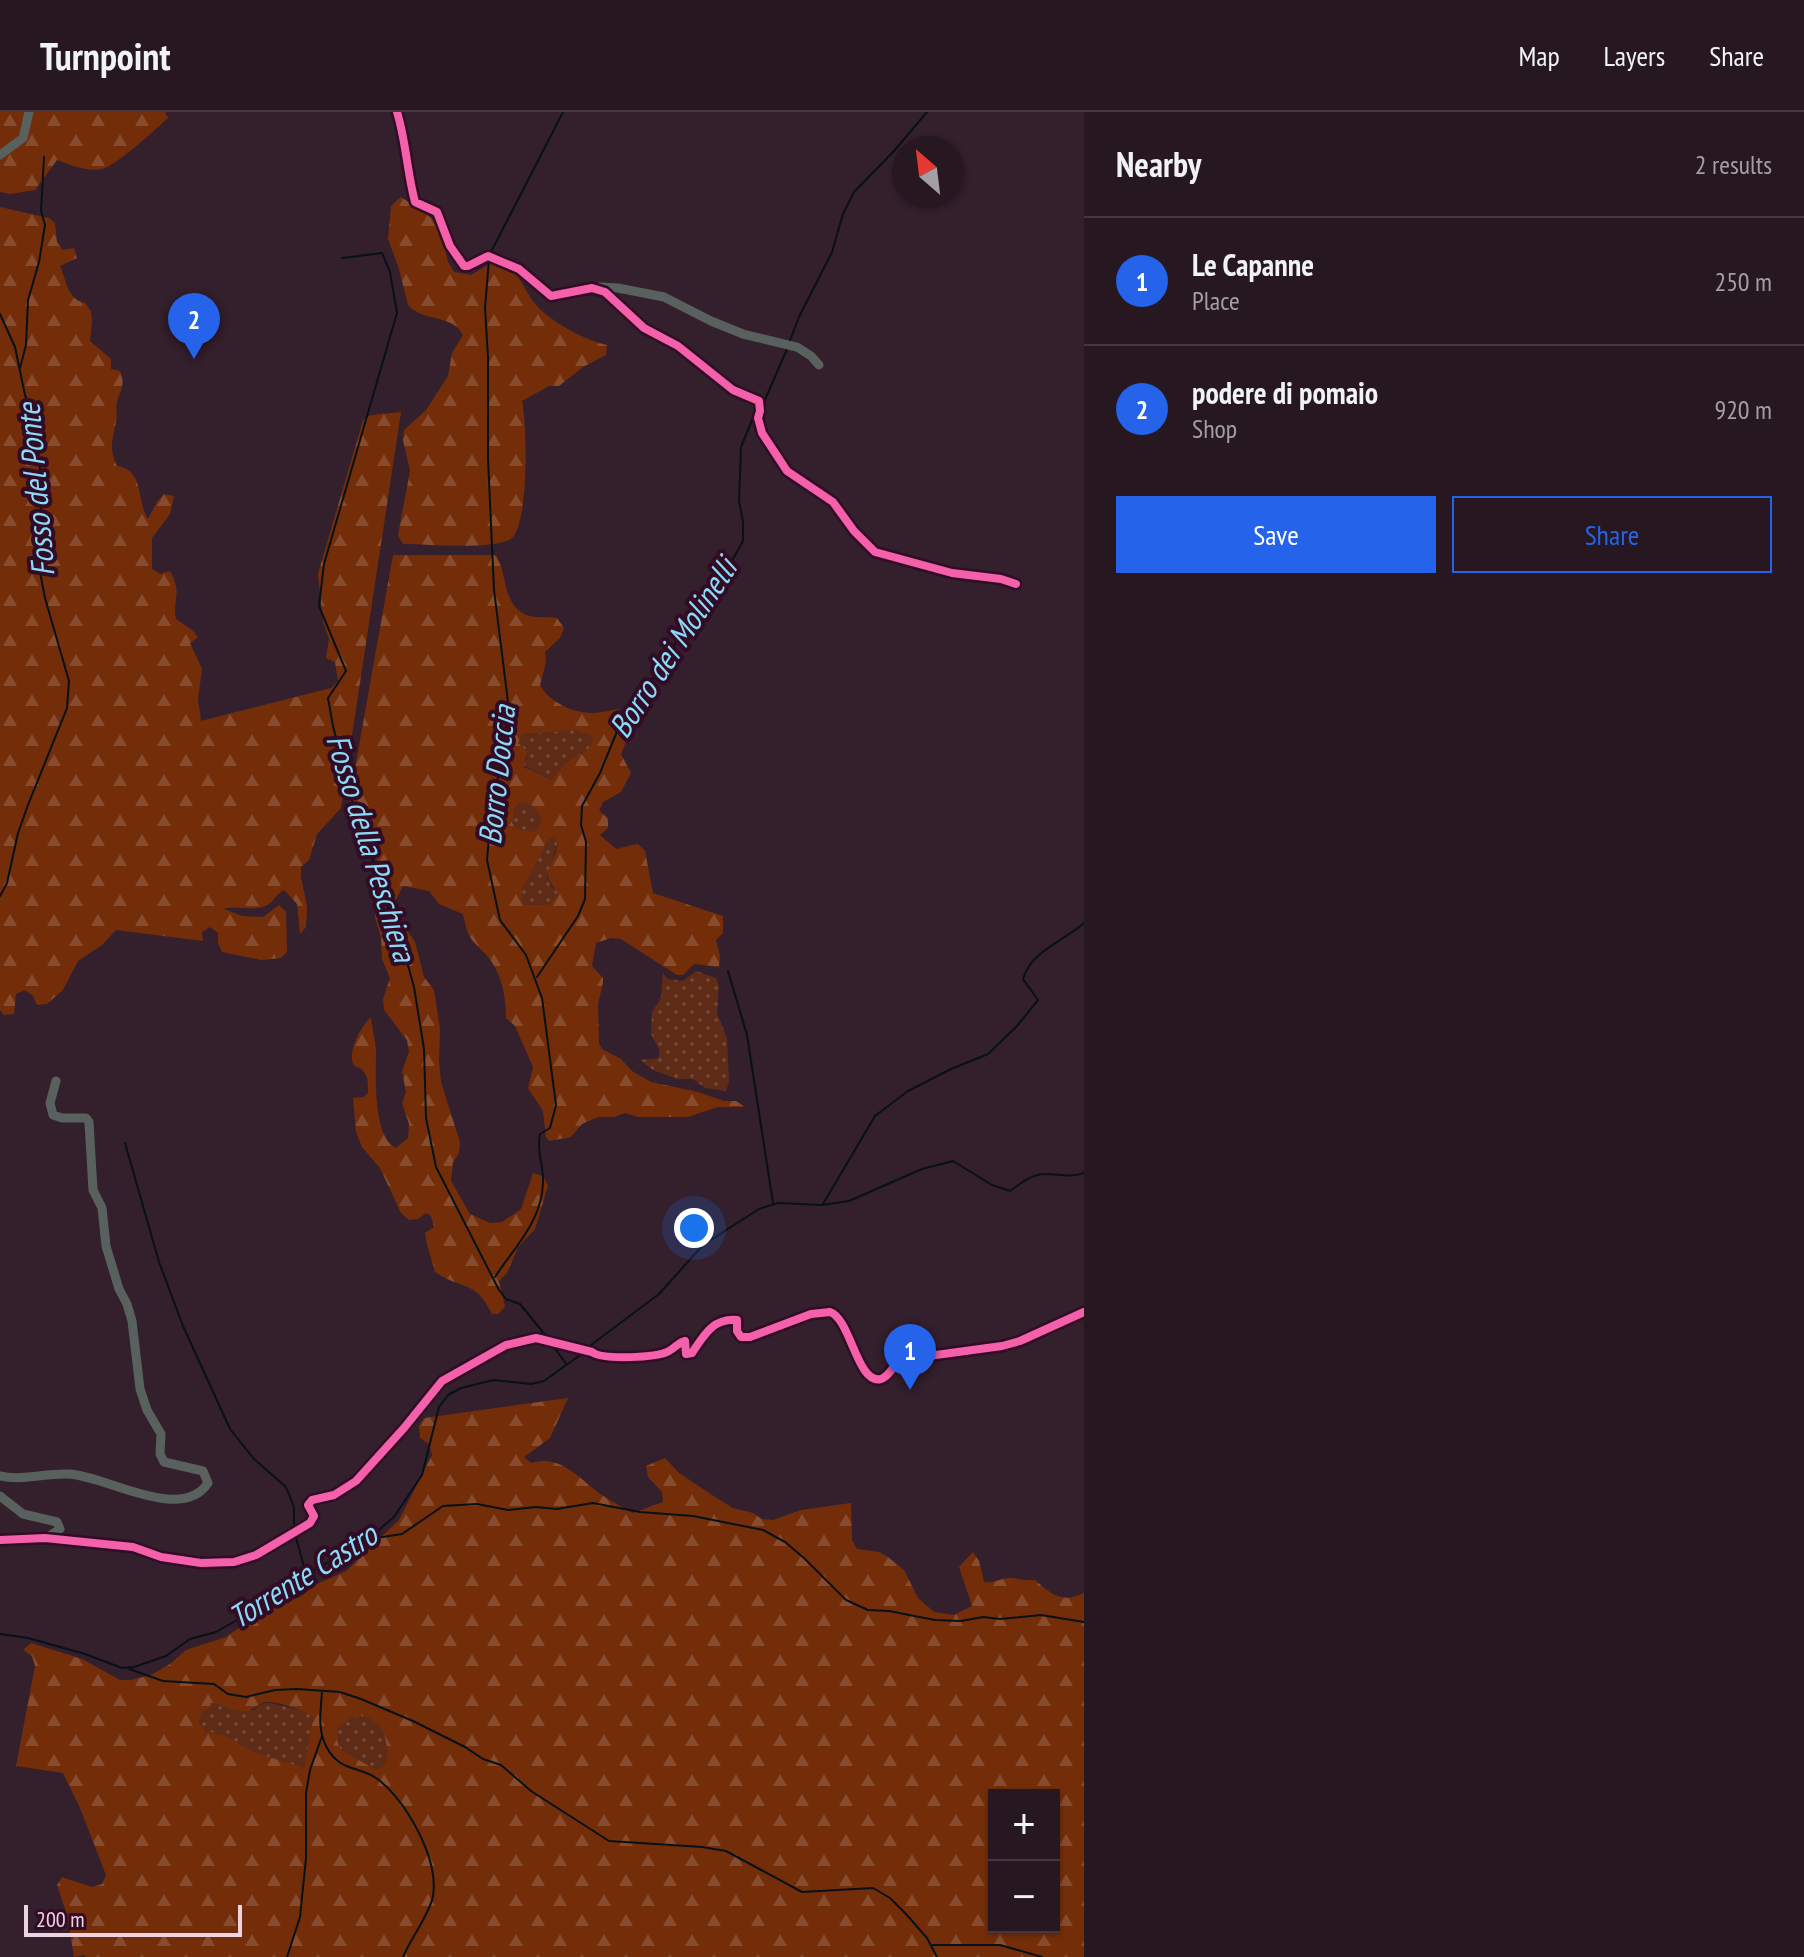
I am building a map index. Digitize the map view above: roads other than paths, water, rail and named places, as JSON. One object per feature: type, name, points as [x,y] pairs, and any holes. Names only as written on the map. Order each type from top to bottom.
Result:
[{"type":"street","points":[[0,155],[23,138],[29,112]]},
{"type":"street","points":[[397,112],[415,202],[437,212],[450,246],[464,266],[488,256],[519,269],[551,296],[592,288],[618,288],[664,297],[743,334],[797,347],[819,365]]},
{"type":"street","points":[[592,288],[605,292],[644,328],[678,346],[724,384],[759,401],[758,418],[762,433],[787,471],[833,502],[854,531],[875,552],[952,573],[1016,584]]},
{"type":"street","points":[[0,1476],[24,1478],[68,1474],[166,1500],[185,1499],[202,1492],[208,1483],[203,1471],[164,1462],[160,1454],[161,1434],[147,1410],[140,1389],[132,1321],[106,1246],[102,1208],[93,1190],[89,1122],[86,1118],[53,1115],[50,1103],[56,1081]]},
{"type":"street","points":[[0,1540],[45,1538],[133,1547],[161,1557],[201,1563],[234,1562],[256,1555],[310,1523],[314,1516],[308,1505],[312,1500],[334,1495],[356,1481],[442,1381],[506,1345],[525,1338],[552,1341],[597,1356],[668,1351],[685,1341],[686,1354],[692,1353],[709,1328],[720,1320],[737,1320],[737,1331],[741,1337],[750,1337],[811,1314],[830,1312],[842,1321],[865,1370],[880,1379],[885,1378],[899,1360],[1002,1346],[1084,1312]]},
{"type":"street","points":[[0,1496],[23,1514],[57,1522],[60,1529],[45,1538]]},
{"type":"waterway","name":"Borro Doccia","points":[[491,252],[563,112]]},
{"type":"waterway","name":"Borro dei Molinelli","points":[[789,343],[832,252],[843,214],[854,192],[927,112]]},
{"type":"waterway","points":[[20,368],[26,345],[28,300],[45,225],[41,211],[44,157]]},
{"type":"waterway","name":"Fosso della Peschiera","points":[[342,258],[382,253],[390,272],[397,313],[324,564],[319,606],[346,671],[328,698],[333,726],[355,813],[373,861],[378,887],[398,929],[414,987],[424,1049],[426,1118],[436,1167],[499,1290],[506,1299],[520,1304],[546,1336]]},
{"type":"waterway","name":"Borro Doccia","points":[[489,259],[485,308],[488,459],[494,590],[508,702],[503,756],[492,803],[487,860],[500,920],[526,955],[542,998],[556,1105],[550,1128],[540,1134],[543,1183],[538,1210],[495,1277]]},
{"type":"waterway","name":"Fosso del Ponte","points":[[0,314],[15,347],[25,395],[35,423],[42,488],[39,567],[69,681],[67,708],[18,833],[7,883],[0,896]]},
{"type":"waterway","name":"Borro dei Molinelli","points":[[764,402],[787,349]]},
{"type":"waterway","name":"Borro dei Molinelli","points":[[537,977],[578,916],[585,899],[586,842],[581,825],[582,806],[618,729],[670,654],[691,612],[725,573],[743,541],[739,501],[741,447],[755,413]]},
{"type":"waterway","name":"Torrente Castro","points":[[823,1204],[875,1116],[908,1091],[988,1054],[1038,1000],[1023,979],[1027,969],[1049,947],[1084,923]]},
{"type":"waterway","points":[[728,971],[747,1035],[773,1203]]},
{"type":"waterway","points":[[125,1143],[159,1262],[183,1326],[230,1429],[254,1459],[286,1487],[294,1507],[294,1528]]},
{"type":"waterway","name":"Torrente Castro","points":[[587,1348],[659,1294],[703,1245],[759,1209],[778,1203],[822,1205],[849,1201],[922,1169],[953,1161],[992,1185],[1010,1191],[1040,1174],[1069,1176],[1084,1173]]},
{"type":"waterway","name":"Fosso della Peschiera","points":[[554,1347],[567,1365]]},
{"type":"waterway","name":"Torrente Castro","points":[[0,1634],[28,1638],[122,1668],[166,1656],[190,1639],[216,1632],[367,1540],[394,1517],[422,1475],[439,1407],[448,1395],[461,1388],[493,1380],[531,1384],[544,1381],[583,1353]]},
{"type":"waterway","points":[[369,1539],[402,1534],[443,1506],[477,1504],[508,1510],[536,1507],[557,1509],[593,1503],[640,1512],[693,1516],[763,1530],[785,1542],[804,1558],[846,1600],[868,1610],[935,1620],[1041,1615],[1084,1622]]},
{"type":"waterway","points":[[295,1534],[306,1574]]},
{"type":"waterway","points":[[129,1669],[163,1681],[214,1684],[228,1694],[246,1697],[275,1690],[297,1689],[340,1692],[361,1699],[501,1765],[531,1791],[609,1841],[726,1851],[802,1892],[873,1888],[890,1898],[906,1914],[927,1938],[937,1957]]},
{"type":"waterway","points":[[322,1691],[321,1732],[331,1754],[343,1764],[370,1774],[387,1788],[409,1815],[426,1848],[434,1881],[433,1896],[403,1957]]},
{"type":"waterway","points":[[287,1957],[300,1917],[306,1858],[306,1793],[322,1736]]},
{"type":"waterway","points":[[933,1945],[1000,1945],[1042,1957]]},
{"type":"place","name":"podere di pomaio","points":[[194,359]]},
{"type":"place","name":"Le Capanne","points":[[910,1390]]}]
